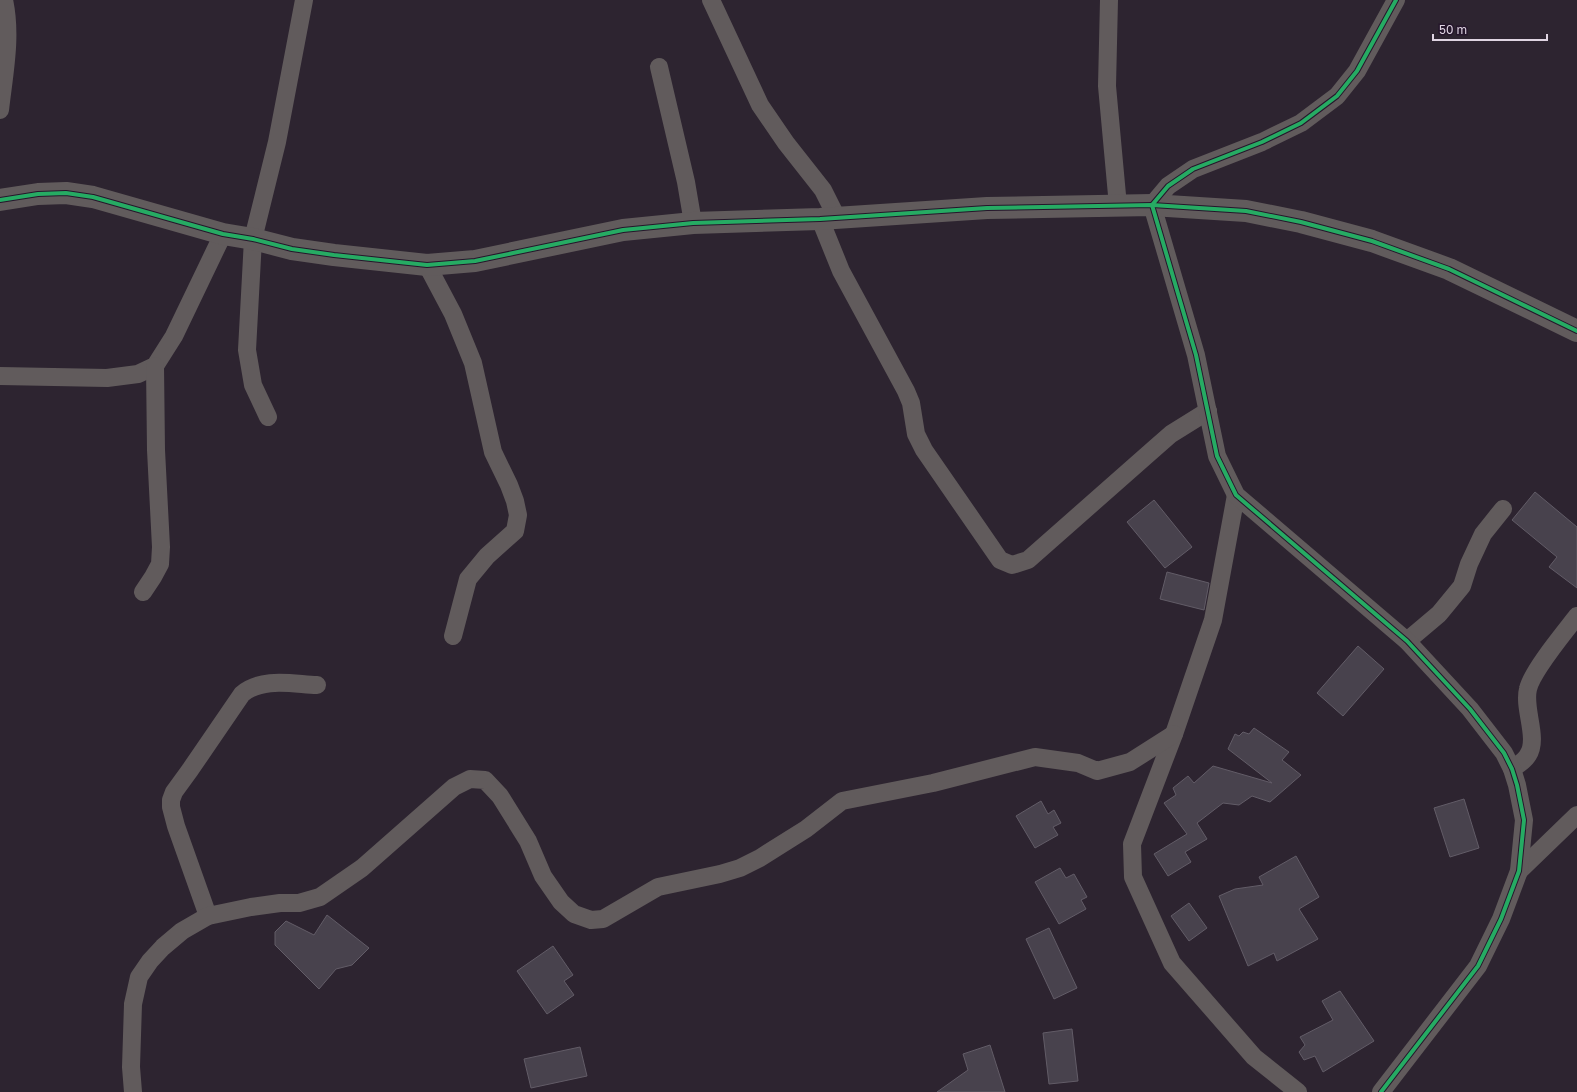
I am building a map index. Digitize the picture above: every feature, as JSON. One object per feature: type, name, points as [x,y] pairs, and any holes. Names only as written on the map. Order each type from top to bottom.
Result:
[{"type":"street","points":[[0,110],[8,38],[4,0]]},
{"type":"street","points":[[268,417],[253,384],[246,350],[253,239],[277,142],[304,0]]},
{"type":"street","points":[[711,0],[760,105],[786,143],[823,190],[828,219],[841,271],[906,391],[911,403],[916,434],[924,450],[1000,560],[1012,565],[1028,560],[1171,434],[1208,411]]},
{"type":"street","points":[[1109,0],[1107,86],[1118,206]]},
{"type":"street","points":[[1152,205],[1168,186],[1193,170],[1262,142],[1301,123],[1337,96],[1357,71],[1396,0]]},
{"type":"street","points":[[659,67],[686,182],[693,223]]},
{"type":"street","points":[[0,200],[38,194],[66,193],[93,197],[223,234],[253,239],[292,249],[334,256],[427,265],[475,261],[624,230],[693,223],[828,219],[987,208],[1152,205],[1246,211],[1301,222],[1372,240],[1449,269],[1577,331]]},
{"type":"street","points":[[1152,205],[1196,355],[1218,456],[1236,495],[1407,641],[1470,709],[1504,753],[1512,769],[1517,785],[1524,820],[1519,871],[1501,919],[1478,966],[1381,1092]]},
{"type":"street","points":[[0,376],[107,378],[138,374],[155,366],[174,336],[223,234]]},
{"type":"street","points":[[427,265],[453,314],[473,363],[493,452],[510,485],[518,515],[515,531],[487,556],[468,579],[453,636]]},
{"type":"street","points":[[143,592],[153,578],[160,564],[155,366]]},
{"type":"street","points":[[1236,495],[1213,620],[1174,734],[1132,844],[1133,877],[1172,963],[1254,1057],[1298,1092]]},
{"type":"street","points":[[1407,641],[1439,614],[1462,586],[1470,564],[1484,534],[1503,509]]},
{"type":"street","points":[[1512,769],[1528,757],[1532,748],[1527,700],[1528,690],[1533,676],[1577,616]]},
{"type":"street","points":[[208,916],[176,826],[171,807],[174,792],[242,694],[250,687],[263,683],[317,685]]},
{"type":"street","points":[[133,1092],[131,1067],[133,1004],[139,977],[162,947],[182,931],[208,916],[251,907],[280,903],[299,903],[320,897],[362,868],[454,787],[470,779],[485,780],[500,796],[528,842],[543,876],[561,902],[574,914],[591,920],[603,919],[658,888],[740,868],[760,858],[806,829],[842,801],[933,783],[1035,757],[1078,763],[1097,771],[1130,762],[1174,734]]},
{"type":"street","points":[[1519,871],[1577,815]]},
{"type":"building","points":[[1535,492],[1577,527],[1577,588],[1549,567],[1557,557],[1512,520]]},
{"type":"building","points":[[1154,500],[1192,547],[1165,568],[1127,522]]},
{"type":"building","points":[[1167,572],[1209,583],[1204,610],[1160,599]]},
{"type":"building","points":[[1358,646],[1384,669],[1343,716],[1317,693]]},
{"type":"building","points":[[1254,728],[1289,752],[1282,760],[1301,775],[1270,802],[1252,796],[1239,805],[1223,803],[1197,823],[1207,839],[1185,852],[1191,862],[1168,876],[1154,854],[1187,834],[1164,803],[1176,795],[1173,788],[1188,776],[1194,783],[1213,766],[1272,783],[1228,749],[1235,734],[1239,736],[1243,732],[1249,734]]},
{"type":"building","points":[[1464,799],[1479,848],[1450,857],[1434,808]]},
{"type":"building","points":[[1041,801],[1048,814],[1054,810],[1061,823],[1053,827],[1058,835],[1035,848],[1016,816]]},
{"type":"building","points":[[1296,856],[1319,897],[1299,909],[1318,939],[1277,961],[1274,953],[1248,966],[1219,896],[1235,889],[1263,885],[1259,877]]},
{"type":"building","points":[[1060,868],[1066,878],[1074,874],[1087,897],[1081,900],[1086,909],[1059,924],[1035,882]]},
{"type":"building","points":[[1189,903],[1207,928],[1189,941],[1171,916]]},
{"type":"building","points":[[327,915],[369,948],[352,965],[336,969],[319,989],[275,945],[275,932],[286,921],[314,935]]},
{"type":"building","points":[[1049,928],[1077,988],[1054,999],[1026,939]]},
{"type":"building","points":[[553,946],[573,975],[564,981],[574,995],[547,1014],[517,971]]},
{"type":"building","points":[[1340,991],[1374,1041],[1323,1072],[1315,1056],[1304,1060],[1299,1052],[1305,1045],[1300,1037],[1333,1020],[1322,1001]]},
{"type":"building","points":[[1072,1029],[1078,1081],[1049,1084],[1043,1033]]},
{"type":"building","points":[[990,1045],[1005,1092],[937,1092],[968,1070],[963,1054]]},
{"type":"building","points":[[580,1047],[587,1076],[531,1088],[524,1059]]},
{"type":"cycle path","points":[[1381,1092],[1478,966],[1501,919],[1519,871],[1524,820],[1517,785],[1512,769],[1504,753],[1470,709],[1407,641],[1236,495],[1217,456],[1196,355],[1152,205],[1168,186],[1193,169],[1262,142],[1301,123],[1337,96],[1357,71],[1396,0]]},
{"type":"cycle path","points":[[0,200],[38,194],[66,193],[93,197],[223,234],[253,239],[292,249],[427,265],[475,261],[623,230],[693,223],[820,219],[987,208],[1152,205],[1246,211],[1301,222],[1372,241],[1449,269],[1577,331]]}]
